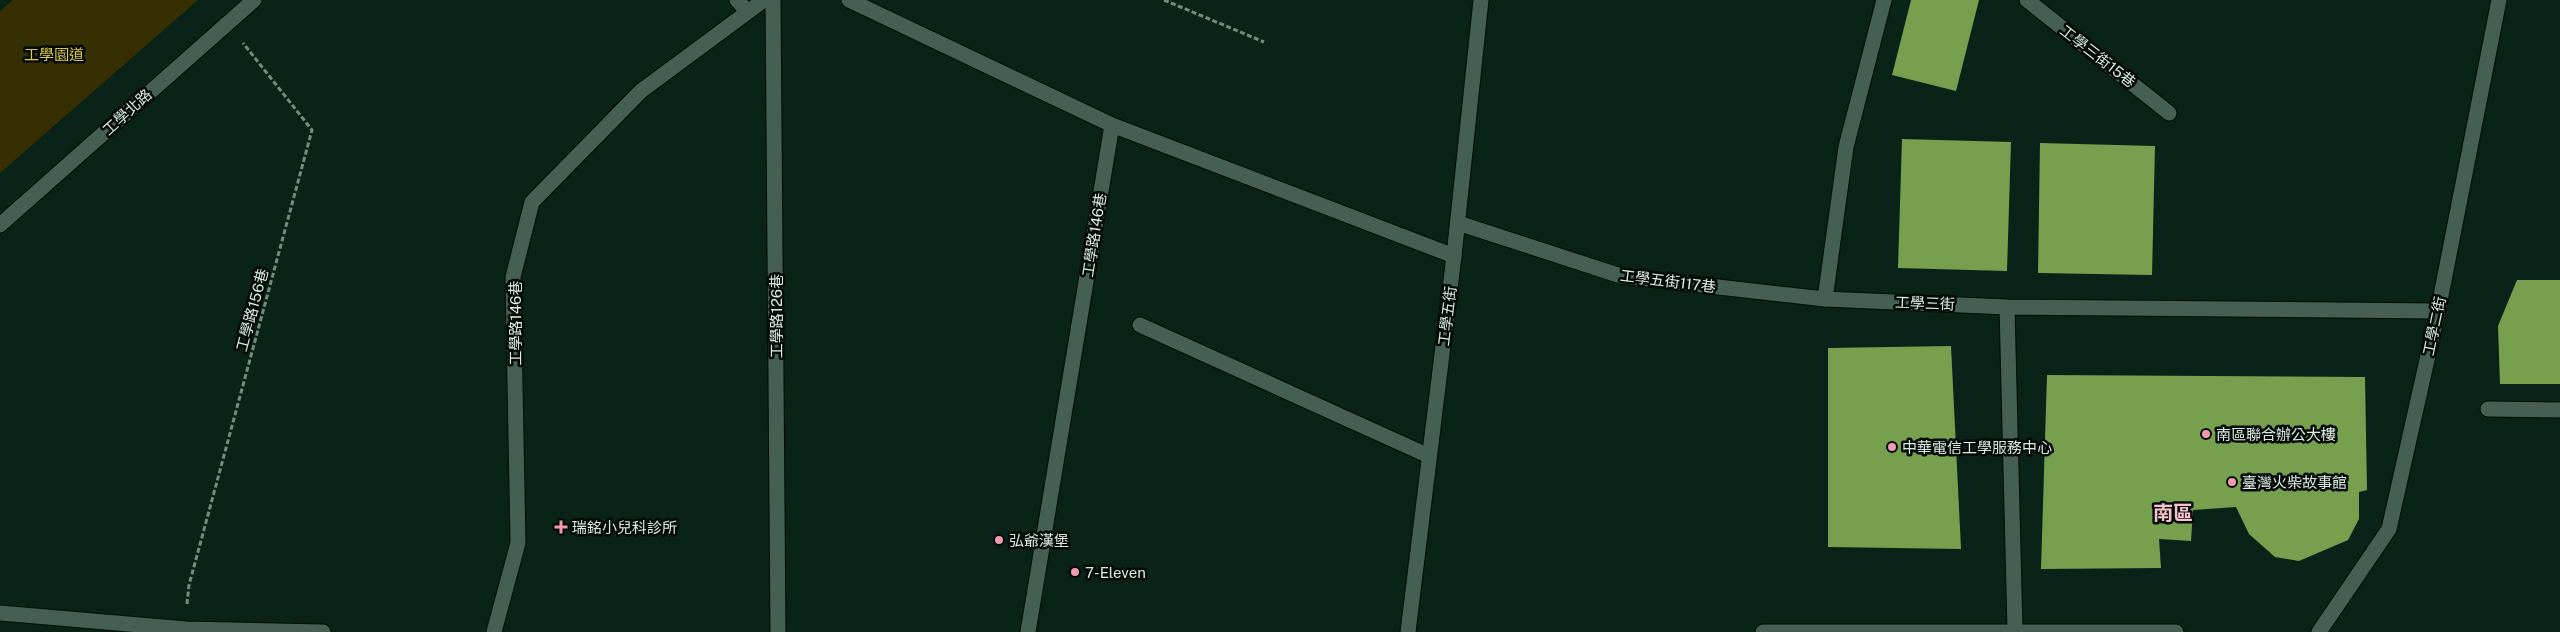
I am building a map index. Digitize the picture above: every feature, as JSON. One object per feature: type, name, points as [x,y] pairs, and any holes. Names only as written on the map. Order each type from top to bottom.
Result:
[{"type":"street","name":"工學北路","points":[[0,225],[254,0]]},
{"type":"street","name":"工學路146巷","points":[[494,632],[518,543],[514,277],[532,202],[641,92],[742,6],[764,0]]},
{"type":"street","name":"工學路126巷","points":[[773,0],[778,632]]},
{"type":"street","points":[[849,0],[1112,125],[1454,256]]},
{"type":"street","name":"工學五街","points":[[1408,632],[1458,223],[1480,0]]},
{"type":"street","points":[[1825,300],[1846,147],[1883,0]]},
{"type":"street","name":"工學三街15巷","points":[[2027,0],[2170,113]]},
{"type":"street","name":"工學二街","points":[[2319,632],[2389,529],[2438,311],[2499,0]]},
{"type":"street","name":"工學路146巷","points":[[1028,632],[1112,125]]},
{"type":"street","name":"工學五街117巷","points":[[1458,223],[1621,276],[1825,300]]},
{"type":"street","name":"工學三街","points":[[1825,300],[2007,307],[2438,311]]},
{"type":"street","points":[[2007,307],[2015,630]]},
{"type":"street","points":[[1140,325],[1429,456]]},
{"type":"street","points":[[2488,409],[2560,410]]},
{"type":"street","points":[[0,613],[186,629],[323,632]]},
{"type":"street","points":[[1764,632],[2015,630],[2176,632]]},
{"type":"path","points":[[1164,0],[1264,42]]},
{"type":"path","points":[[1178,6],[1180,0]]},
{"type":"path","name":"工學路156巷","points":[[186,629],[188,585],[312,130],[228,23]]},
{"type":"green space","name":"工學園道","points":[[13,0],[198,0],[0,173],[0,11]]},
{"type":"building","points":[[1911,0],[1979,0],[1956,91],[1892,75]]},
{"type":"building","points":[[1902,139],[2011,142],[2007,271],[1898,268]]},
{"type":"building","points":[[2040,143],[2155,146],[2152,275],[2038,273]]},
{"type":"building","points":[[2517,280],[2560,280],[2560,384],[2500,384],[2498,326]]},
{"type":"building","name":"中華電信工學服務中心","points":[[1951,346],[1961,549],[1828,547],[1828,348]]},
{"type":"building","name":"南區聯合辦公大樓","points":[[2047,375],[2365,377],[2367,490],[2359,492],[2359,519],[2348,540],[2299,561],[2275,557],[2249,534],[2236,507],[2193,510],[2191,541],[2159,539],[2161,568],[2041,569]]},
{"type":"place","name":"南區聯合辦公大樓","points":[[2206,434]]},
{"type":"place","name":"中華電信工學服務中心","points":[[1892,447]]},
{"type":"place","name":"臺灣火柴故事館","points":[[2232,482]]},
{"type":"place","name":"瑞銘小兒科診所","points":[[561,527]]},
{"type":"place","name":"弘爺漢堡","points":[[999,540]]},
{"type":"place","name":"7-Eleven","points":[[1075,572]]},
{"type":"district","name":"南區","points":[[2173,513]]}]
